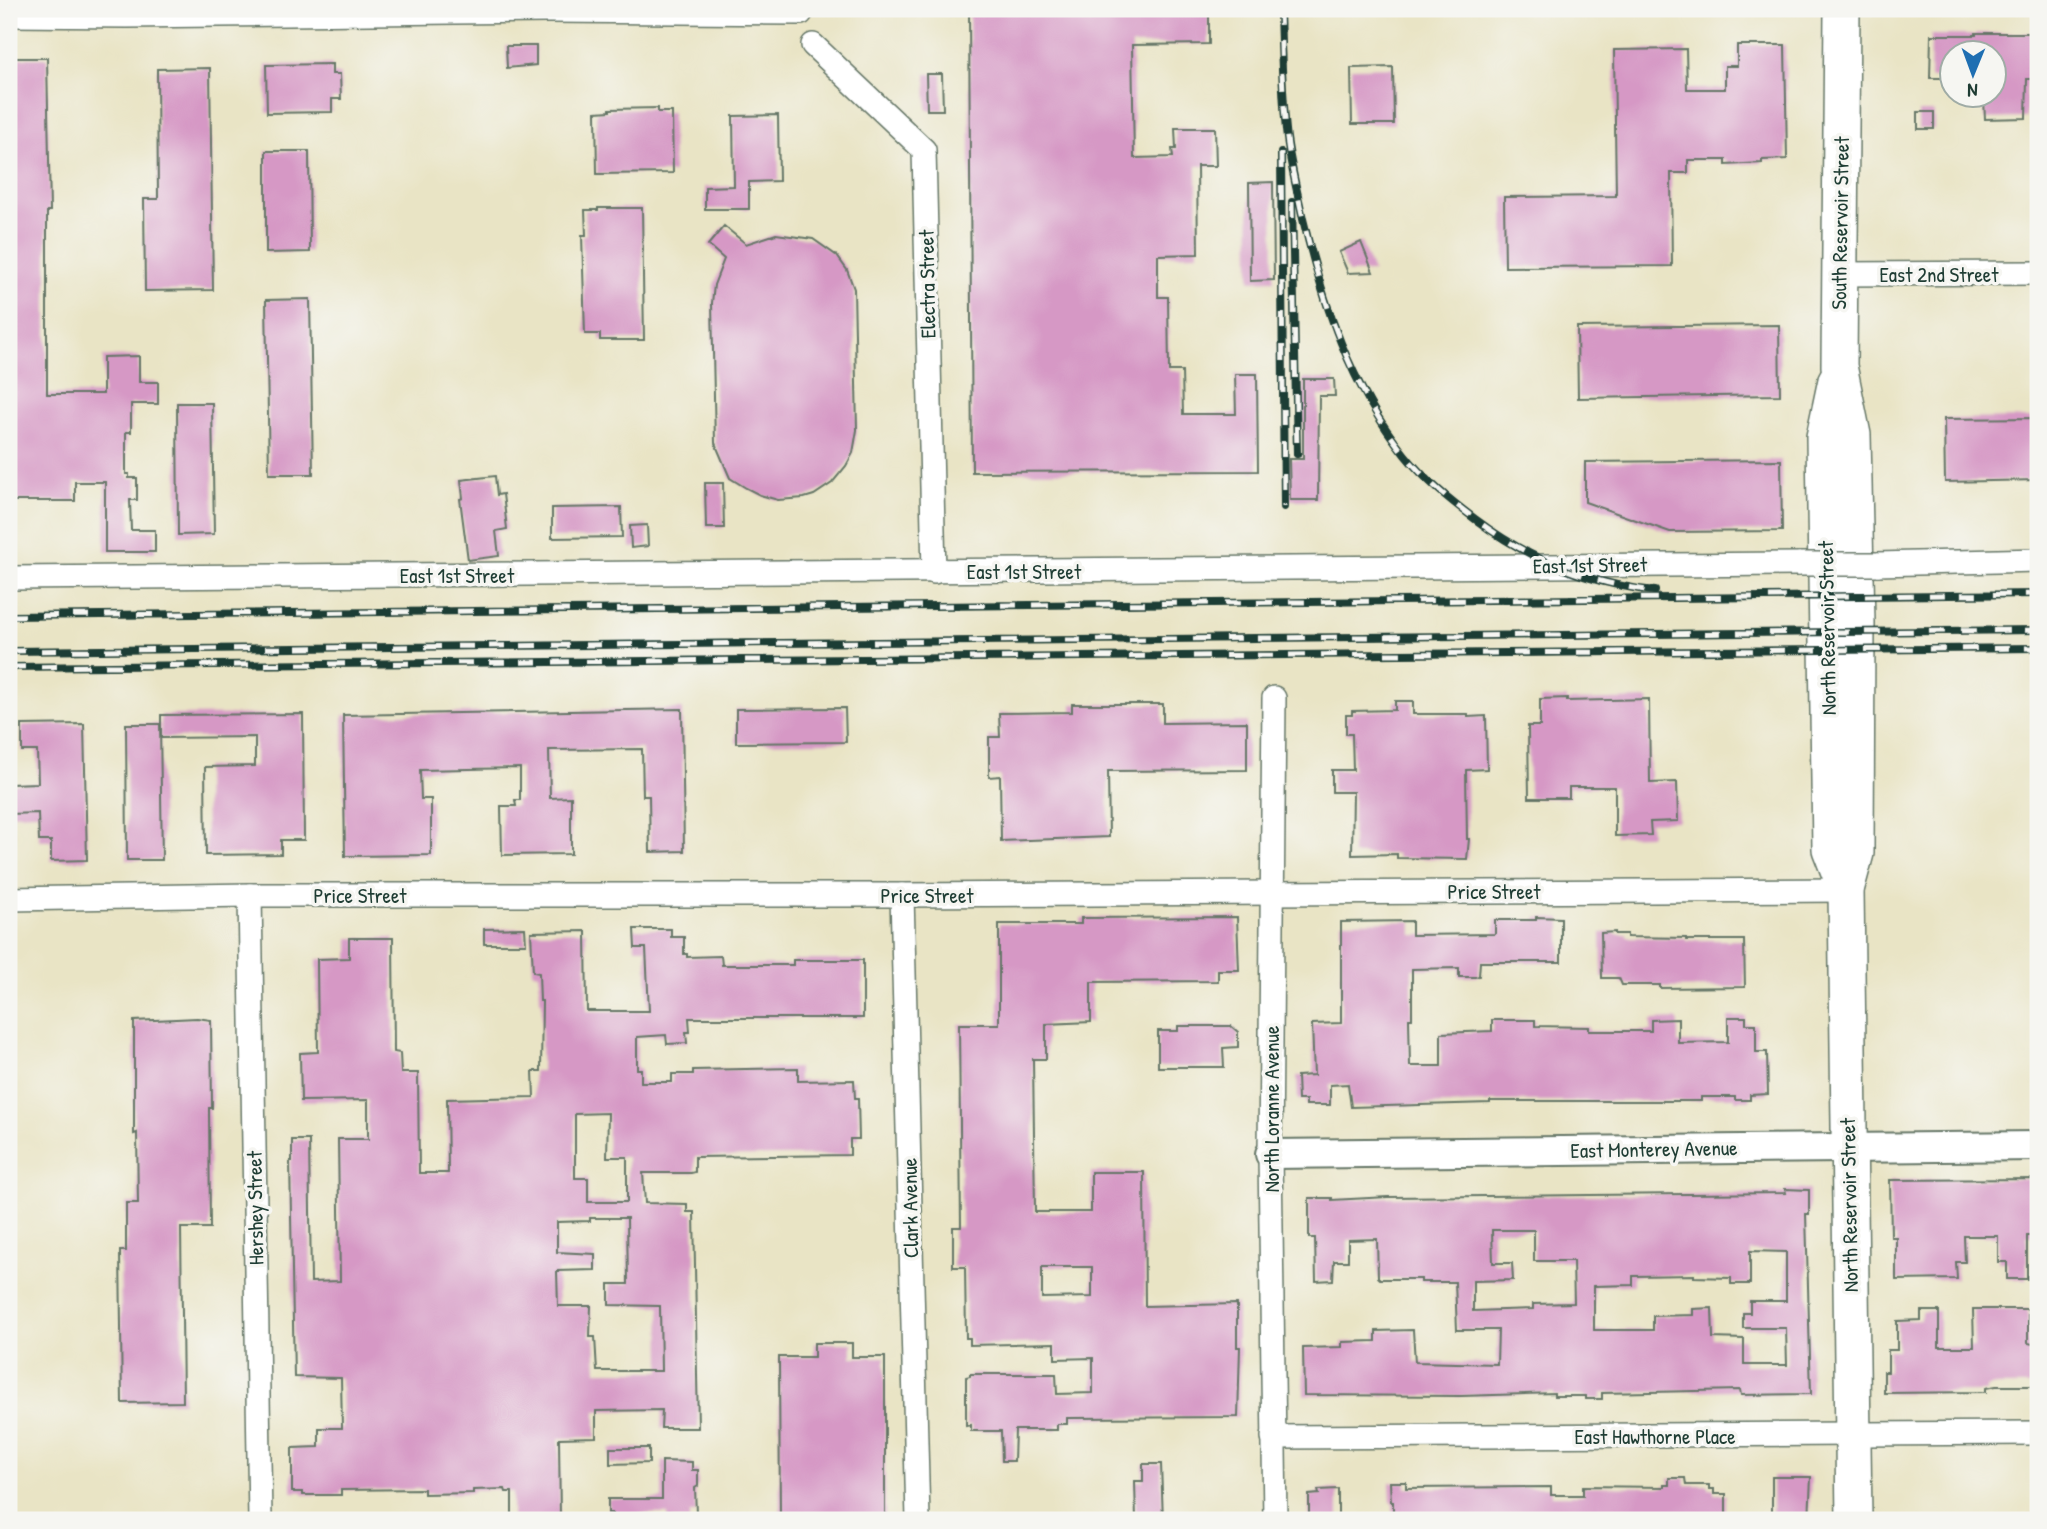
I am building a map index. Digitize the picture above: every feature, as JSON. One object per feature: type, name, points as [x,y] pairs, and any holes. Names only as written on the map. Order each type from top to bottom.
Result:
[{"type":"main road","name":"South Reservoir Street","points":[[1842,9],[1839,366],[1853,435]]},
{"type":"main road","name":"North Reservoir Street","points":[[1839,366],[1824,437],[1830,849],[1846,890]]},
{"type":"main road","name":"North Reservoir Street","points":[[1853,435],[1857,623],[1856,853],[1846,890],[1854,1520]]},
{"type":"street","points":[[9,15],[549,10],[801,11]]},
{"type":"street","name":"Electra Street","points":[[813,44],[924,150],[934,572]]},
{"type":"street","name":"East 2nd Street","points":[[1839,274],[2038,273]]},
{"type":"street","name":"East 1st Street","points":[[9,578],[1877,564],[2038,560]]},
{"type":"street","name":"North Loranne Avenue","points":[[1273,698],[1270,1154],[1275,1520]]},
{"type":"street","name":"Price Street","points":[[9,899],[250,895],[1846,890]]},
{"type":"street","name":"Hershey Street","points":[[250,895],[260,1520]]},
{"type":"street","name":"Clark Avenue","points":[[902,895],[918,1520]]},
{"type":"street","name":"East Monterey Avenue","points":[[1270,1154],[2038,1146]]},
{"type":"street","name":"East Hawthorne Place","points":[[1273,1437],[2038,1433]]},
{"type":"building","points":[[969,9],[1209,9],[1209,44],[1132,45],[1134,158],[1173,157],[1172,149],[1176,149],[1175,128],[1215,128],[1216,166],[1197,166],[1198,254],[1158,255],[1158,297],[1168,297],[1169,371],[1182,371],[1183,414],[1236,414],[1235,374],[1257,374],[1258,471],[972,472]]},
{"type":"building","points":[[2033,33],[2033,79],[2027,79],[2026,118],[1985,119],[1984,108],[2008,108],[2008,38],[1938,38],[1938,78],[1930,78],[1931,35]]},
{"type":"building","points":[[1737,45],[1785,45],[1787,159],[1726,165],[1726,160],[1688,160],[1688,173],[1671,173],[1672,266],[1505,267],[1504,197],[1616,196],[1614,50],[1686,49],[1687,89],[1725,89],[1725,66],[1737,66]]},
{"type":"building","points":[[506,46],[536,46],[536,65],[507,68]]},
{"type":"building","points":[[9,58],[47,58],[50,211],[47,211],[47,394],[103,394],[103,357],[139,356],[139,382],[158,382],[158,404],[131,404],[131,432],[126,432],[126,474],[129,474],[129,478],[137,478],[137,500],[130,500],[131,530],[155,530],[155,552],[105,552],[105,482],[75,482],[75,501],[9,501]]},
{"type":"building","points":[[332,64],[332,74],[340,74],[341,99],[332,99],[332,112],[267,113],[266,65]]},
{"type":"building","points":[[1393,67],[1394,124],[1352,124],[1351,68]]},
{"type":"building","points":[[210,68],[213,290],[145,291],[144,199],[158,199],[157,69]]},
{"type":"building","points":[[926,74],[942,74],[943,110],[927,110]]},
{"type":"building","points":[[658,108],[658,112],[672,112],[673,173],[597,174],[596,112]]},
{"type":"building","points":[[1918,112],[1934,112],[1934,129],[1918,129]]},
{"type":"building","points":[[778,115],[779,181],[749,182],[749,209],[705,209],[705,187],[734,186],[733,116]]},
{"type":"building","points":[[266,151],[309,151],[310,252],[266,253]]},
{"type":"building","points":[[1273,182],[1274,280],[1250,281],[1249,183]]},
{"type":"building","points":[[642,208],[644,340],[600,340],[600,334],[585,334],[582,235],[586,235],[585,210]]},
{"type":"building","points":[[724,226],[746,244],[776,234],[813,239],[837,256],[847,270],[854,289],[857,430],[853,453],[832,483],[814,495],[778,500],[746,488],[730,478],[715,443],[712,303],[714,285],[724,259],[708,245]]},
{"type":"building","points":[[1361,242],[1373,272],[1348,273],[1339,252]]},
{"type":"building","points":[[310,299],[313,474],[269,474],[266,300]]},
{"type":"building","points":[[1779,325],[1780,395],[1578,398],[1577,327]]},
{"type":"building","points":[[1303,379],[1334,379],[1335,396],[1319,396],[1318,500],[1290,500],[1289,459],[1303,459]]},
{"type":"building","points":[[177,403],[212,403],[214,534],[178,535]]},
{"type":"building","points":[[2038,418],[2038,480],[1945,482],[1944,419]]},
{"type":"building","points":[[1781,460],[1782,531],[1670,532],[1585,502],[1585,462]]},
{"type":"building","points":[[495,476],[497,495],[503,494],[507,529],[496,531],[499,556],[468,560],[460,499],[463,498],[461,480]]},
{"type":"building","points":[[705,483],[723,483],[724,528],[706,528]]},
{"type":"building","points":[[621,507],[622,537],[552,538],[552,508]]},
{"type":"building","points":[[647,525],[648,546],[631,548],[630,526]]},
{"type":"building","points":[[1567,698],[1567,701],[1649,699],[1650,783],[1677,782],[1678,821],[1650,822],[1651,835],[1615,836],[1615,787],[1569,787],[1569,798],[1529,798],[1528,726],[1540,726],[1540,699]]},
{"type":"building","points":[[1395,701],[1413,701],[1413,714],[1486,716],[1487,769],[1466,770],[1469,839],[1467,859],[1397,858],[1397,854],[1352,855],[1353,792],[1332,792],[1332,770],[1353,770],[1352,734],[1346,734],[1346,715],[1352,715],[1352,711],[1395,710]]},
{"type":"building","points":[[1072,704],[1163,704],[1163,723],[1247,722],[1247,770],[1108,771],[1109,837],[1001,841],[1000,776],[989,777],[989,737],[1000,737],[999,713],[1072,712]]},
{"type":"building","points":[[845,708],[846,742],[736,743],[736,709]]},
{"type":"building","points":[[682,709],[684,851],[650,852],[649,796],[643,796],[642,749],[549,750],[550,798],[571,797],[571,854],[502,855],[501,806],[516,806],[515,800],[520,800],[520,768],[420,770],[421,799],[431,799],[431,855],[345,856],[343,715]]},
{"type":"building","points":[[303,714],[304,840],[281,840],[281,854],[206,855],[205,767],[255,766],[255,737],[161,738],[161,715]]},
{"type":"building","points":[[84,724],[87,860],[51,861],[51,841],[39,841],[38,813],[9,814],[9,784],[38,783],[37,751],[22,751],[22,725]]},
{"type":"building","points":[[126,724],[160,724],[162,860],[127,860]]},
{"type":"building","points":[[1237,917],[1239,970],[1218,970],[1218,981],[1091,982],[1091,1022],[1046,1024],[1046,1059],[1033,1059],[1035,1212],[1091,1212],[1091,1172],[1144,1172],[1145,1306],[1237,1304],[1237,1347],[1240,1347],[1238,1417],[1067,1418],[1067,1424],[1057,1424],[1057,1430],[1015,1430],[1014,1461],[1002,1461],[1001,1431],[971,1431],[971,1425],[966,1426],[966,1377],[970,1374],[1056,1374],[1057,1394],[1093,1393],[1093,1358],[1055,1359],[1055,1343],[970,1345],[970,1338],[966,1338],[965,1267],[953,1267],[953,1227],[961,1227],[959,1024],[999,1024],[999,924],[1081,924],[1081,918]],"holes":[[[1042,1267],[1092,1267],[1092,1297],[1042,1298]]]},
{"type":"building","points":[[1536,917],[1561,918],[1561,962],[1480,962],[1479,976],[1475,977],[1459,977],[1459,968],[1412,969],[1410,1066],[1441,1066],[1441,1033],[1492,1031],[1492,1020],[1535,1020],[1535,1026],[1589,1027],[1589,1031],[1651,1031],[1651,1020],[1678,1019],[1678,1043],[1728,1042],[1728,1017],[1746,1017],[1746,1024],[1756,1024],[1756,1052],[1767,1052],[1768,1094],[1750,1095],[1750,1100],[1701,1097],[1701,1101],[1490,1101],[1351,1107],[1348,1084],[1330,1085],[1330,1105],[1306,1105],[1306,1100],[1298,1100],[1297,1076],[1314,1075],[1312,1024],[1341,1023],[1341,922],[1412,921],[1412,935],[1495,934],[1495,920],[1536,920]]},
{"type":"building","points":[[525,928],[526,944],[484,944],[484,929]]},
{"type":"building","points":[[634,929],[671,929],[671,937],[684,937],[684,954],[687,954],[687,957],[721,956],[722,965],[793,965],[793,960],[863,960],[863,1018],[689,1018],[690,1032],[686,1032],[687,1043],[667,1044],[666,1035],[637,1037],[637,1069],[641,1069],[641,1082],[672,1082],[672,1074],[693,1074],[693,1070],[798,1068],[798,1081],[854,1080],[855,1098],[858,1098],[859,1139],[850,1139],[850,1155],[695,1157],[695,1172],[643,1173],[645,1203],[687,1204],[687,1212],[694,1212],[698,1428],[661,1428],[662,1410],[596,1411],[596,1437],[559,1438],[560,1520],[512,1520],[512,1492],[506,1492],[505,1489],[424,1494],[424,1489],[341,1490],[341,1495],[303,1495],[303,1492],[292,1492],[292,1448],[319,1447],[319,1428],[342,1428],[341,1378],[294,1377],[290,1161],[292,1140],[309,1140],[311,1282],[340,1281],[338,1139],[368,1139],[368,1100],[301,1101],[300,1053],[318,1052],[317,959],[349,958],[349,938],[393,938],[394,1052],[400,1053],[401,1073],[418,1073],[419,1173],[448,1173],[447,1099],[534,1097],[533,1071],[541,1071],[542,1001],[539,973],[533,972],[531,932],[586,931],[587,1011],[649,1011],[646,948],[635,948]],"holes":[[[608,1113],[607,1157],[627,1157],[627,1202],[588,1202],[588,1178],[575,1178],[575,1114]],[[590,1218],[627,1218],[628,1284],[609,1284],[609,1305],[660,1306],[661,1371],[597,1371],[595,1337],[590,1337],[591,1306],[558,1306],[557,1271],[595,1270],[595,1254],[557,1252],[557,1222],[590,1221]]]},
{"type":"building","points":[[1601,933],[1627,934],[1627,937],[1744,940],[1745,987],[1660,988],[1660,985],[1622,985],[1619,978],[1602,978]]},
{"type":"building","points":[[197,1018],[211,1020],[210,1228],[181,1228],[183,1402],[122,1403],[120,1251],[126,1251],[126,1203],[138,1203],[137,1133],[134,1134],[134,1021]]},
{"type":"building","points":[[1178,1026],[1231,1026],[1238,1032],[1238,1047],[1223,1048],[1224,1067],[1158,1067],[1158,1031],[1178,1031]]},
{"type":"building","points":[[2038,1179],[2038,1236],[2027,1236],[2027,1279],[2007,1279],[2007,1262],[1998,1262],[1998,1236],[1964,1236],[1965,1262],[1956,1262],[1957,1279],[1896,1280],[1896,1237],[1891,1237],[1890,1180]]},
{"type":"building","points":[[1785,1189],[1809,1190],[1809,1214],[1806,1214],[1811,1394],[1741,1395],[1740,1390],[1602,1393],[1602,1399],[1554,1396],[1554,1393],[1461,1396],[1304,1395],[1303,1348],[1342,1347],[1342,1342],[1376,1341],[1376,1331],[1413,1330],[1415,1362],[1497,1364],[1498,1330],[1457,1330],[1455,1282],[1380,1279],[1377,1239],[1348,1240],[1348,1261],[1334,1261],[1333,1280],[1316,1281],[1315,1238],[1309,1238],[1309,1198],[1332,1200],[1388,1197],[1786,1193]],"holes":[[[1492,1230],[1534,1230],[1534,1261],[1573,1261],[1574,1303],[1533,1304],[1533,1309],[1473,1311],[1473,1281],[1513,1280],[1512,1263],[1493,1263]],[[1750,1251],[1786,1252],[1786,1301],[1750,1301],[1750,1313],[1743,1313],[1743,1328],[1786,1328],[1787,1365],[1744,1365],[1744,1339],[1713,1338],[1712,1308],[1693,1309],[1693,1315],[1653,1316],[1653,1330],[1594,1330],[1594,1286],[1633,1285],[1633,1276],[1694,1275],[1731,1278],[1731,1284],[1750,1284]]]},
{"type":"building","points":[[1973,1309],[2028,1309],[2028,1343],[2038,1345],[2038,1386],[1996,1386],[1986,1388],[1986,1392],[1884,1393],[1888,1350],[1897,1350],[1897,1321],[1921,1320],[1921,1311],[1939,1311],[1939,1347],[1974,1347]]},
{"type":"building","points":[[814,1343],[852,1343],[852,1357],[885,1357],[885,1520],[780,1520],[779,1357],[814,1357]]},
{"type":"building","points":[[610,1448],[649,1448],[649,1463],[610,1464]]},
{"type":"building","points":[[662,1461],[692,1462],[692,1470],[698,1470],[698,1486],[695,1488],[696,1513],[690,1513],[690,1520],[668,1520],[668,1514],[631,1514],[631,1520],[612,1520],[612,1513],[608,1513],[608,1499],[662,1499]]},
{"type":"building","points":[[1143,1464],[1161,1464],[1163,1520],[1136,1520],[1135,1481],[1143,1481]]},
{"type":"building","points":[[1772,1477],[1811,1477],[1809,1520],[1772,1520]]},
{"type":"building","points":[[1669,1478],[1685,1478],[1686,1485],[1709,1485],[1709,1489],[1714,1489],[1714,1494],[1726,1494],[1726,1516],[1715,1516],[1715,1520],[1550,1520],[1550,1517],[1540,1516],[1509,1516],[1509,1520],[1393,1520],[1390,1482],[1406,1482],[1406,1488],[1551,1487],[1551,1495],[1583,1495],[1583,1486],[1664,1487],[1669,1485]]},
{"type":"building","points":[[1338,1489],[1338,1520],[1309,1520],[1309,1495],[1319,1494],[1318,1490]]},
{"type":"railway","points":[[1280,9],[1287,141],[1303,219],[1320,282],[1341,343],[1369,401],[1386,428],[1405,455],[1438,489],[1475,519],[1516,546],[1583,576],[1630,588],[1655,591]]},
{"type":"railway","points":[[1281,153],[1284,507]]},
{"type":"railway","points":[[1292,202],[1297,454]]},
{"type":"railway","points":[[9,616],[2038,594]]},
{"type":"railway","points":[[9,651],[2038,630]]},
{"type":"railway","points":[[9,667],[2038,648]]}]
